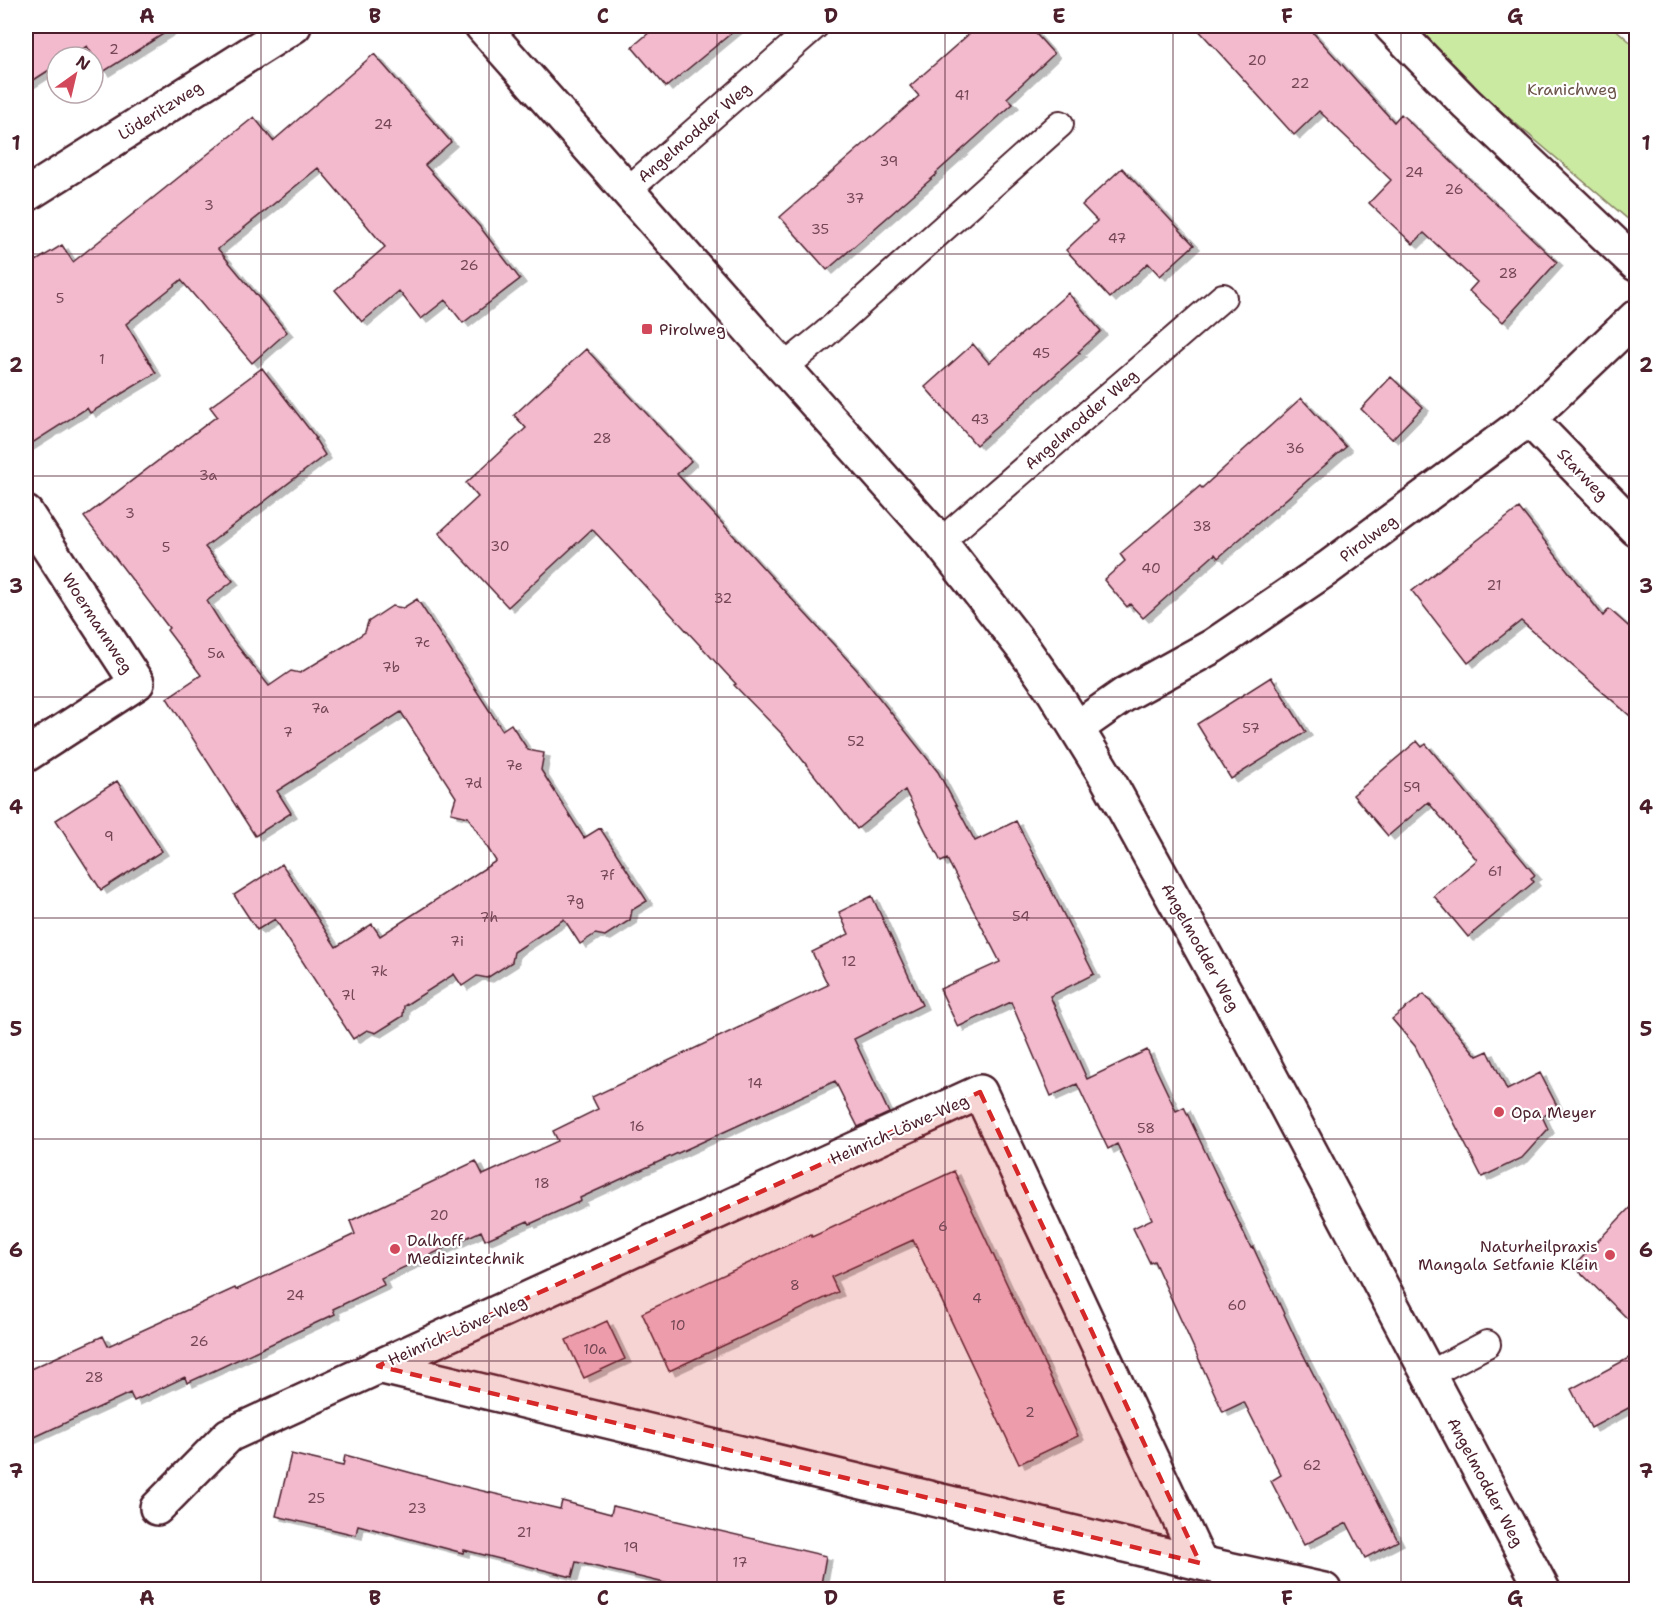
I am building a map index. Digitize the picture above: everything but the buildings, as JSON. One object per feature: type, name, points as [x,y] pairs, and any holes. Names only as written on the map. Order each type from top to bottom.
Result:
[{"type":"street","name":"Lüderitzweg","points":[[26,195],[294,26]]},
{"type":"street","name":"Angelmodder Weg","points":[[482,26],[783,368],[940,542],[1023,648],[1077,728],[1107,778],[1233,1006],[1543,1590]]},
{"type":"street","points":[[1391,26],[1466,104],[1636,264]]},
{"type":"street","name":"Pirolweg","points":[[1077,728],[1124,695],[1213,646],[1328,568],[1529,418],[1636,317]]},
{"type":"street","name":"Starweg","points":[[1529,418],[1636,529]]},
{"type":"street","name":"Woermannweg","points":[[26,513],[137,683],[26,755]]},
{"type":"street","name":"Heinrich-Löwe-Weg","points":[[157,1508],[229,1435],[981,1092],[1200,1563]]},
{"type":"street","name":"Heinrich-Löwe-Weg","points":[[378,1366],[1200,1563],[1324,1590]]},
{"type":"lane","name":"Angelmodder Weg","points":[[628,190],[815,26]]},
{"type":"lane","points":[[783,368],[824,335],[1060,124]]},
{"type":"lane","name":"Angelmodder Weg","points":[[940,542],[1223,297]]},
{"type":"lane","points":[[1428,1375],[1487,1344]]},
{"type":"highlighted area","points":[[980,1092],[1200,1563],[378,1366]]},
{"type":"green space","name":"Kranichweg","points":[[1415,26],[1612,26],[1636,47],[1636,226],[1466,81]]},
{"type":"place","name":"Pirolweg","points":[[647,329]]},
{"type":"place","name":"Opa Meyer","points":[[1499,1112]]},
{"type":"place","name":"Dalhoff Medizintechnik","points":[[395,1249]]},
{"type":"place","name":"Naturheilpraxis Mangala Setfanie Klein","points":[[1610,1255]]}]
